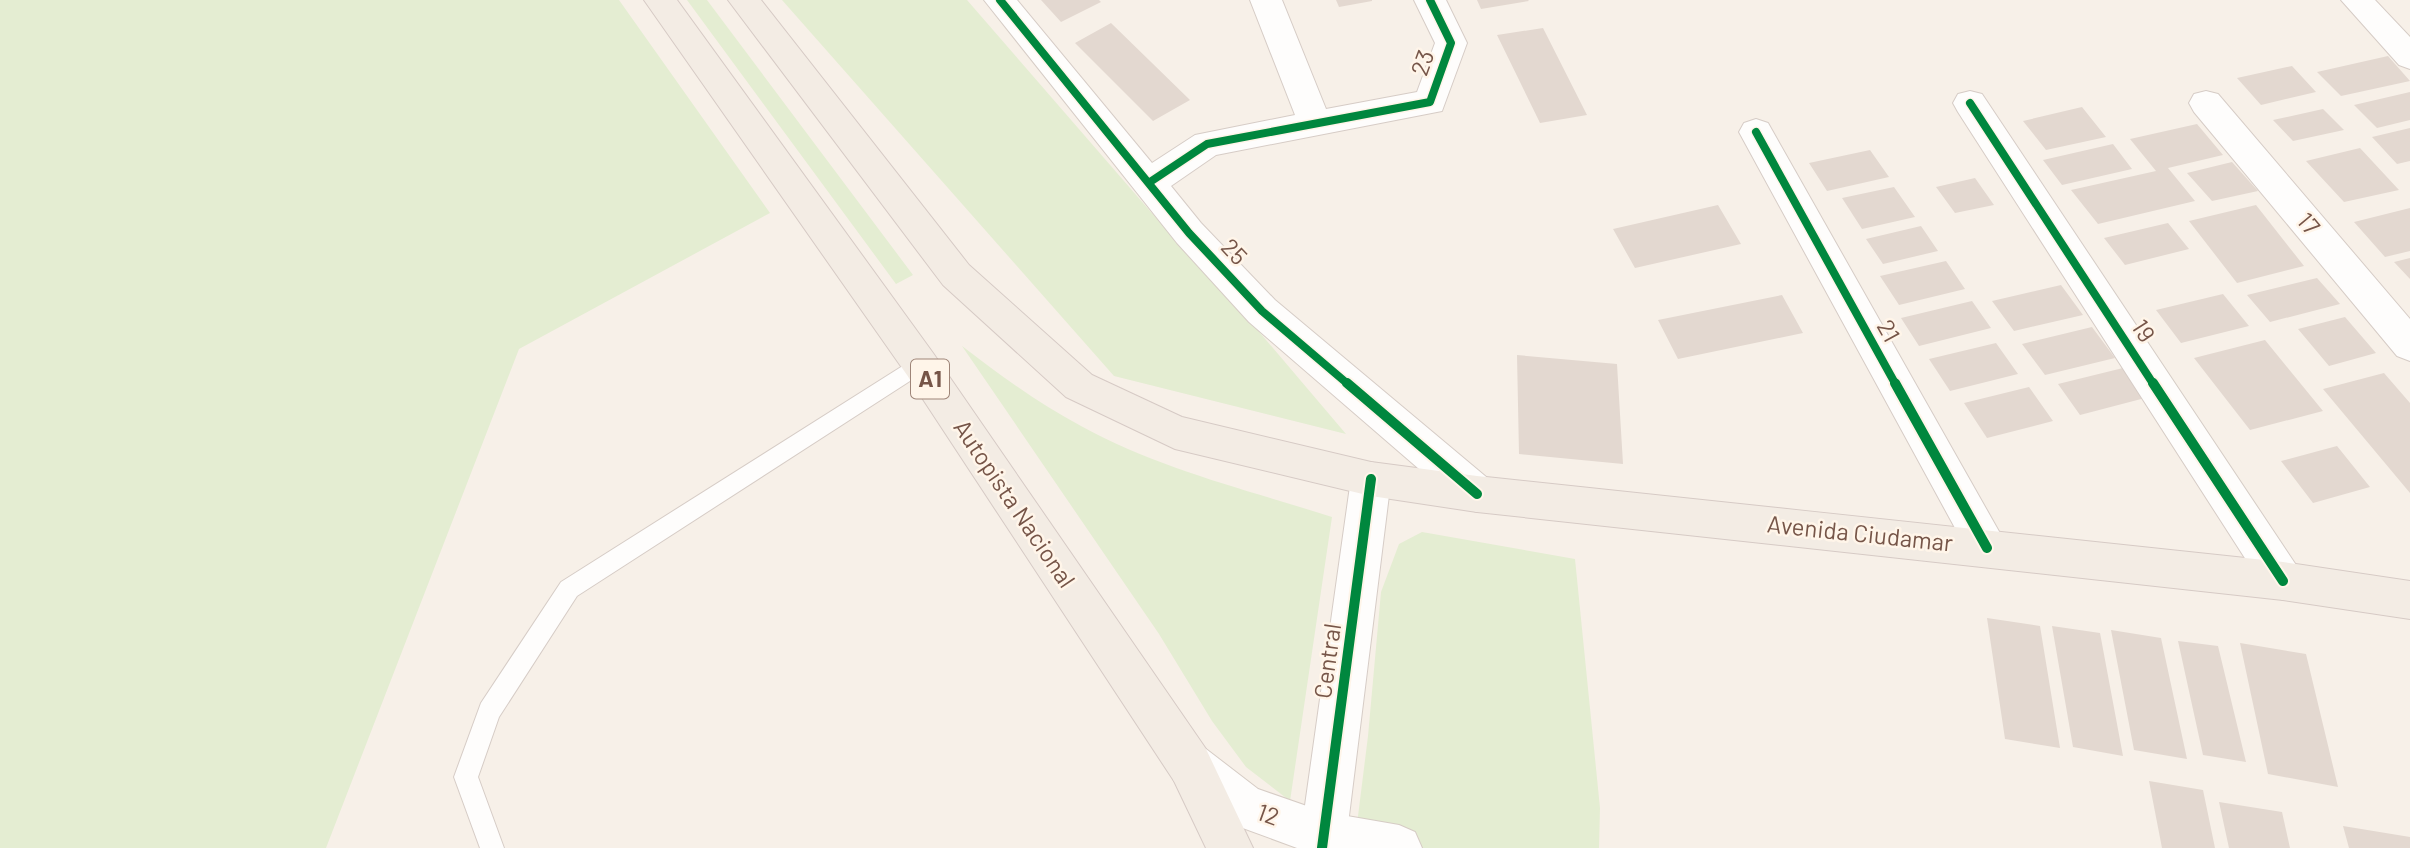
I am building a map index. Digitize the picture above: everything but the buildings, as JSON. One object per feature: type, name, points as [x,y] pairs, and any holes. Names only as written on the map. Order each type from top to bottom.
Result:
[{"type":"main road","name":"Autopista Nacional","points":[[660,0],[920,364],[1190,765],[1230,848]]},
{"type":"main road","points":[[744,0],[956,275],[1079,386],[1175,432],[1371,478],[1477,494]]},
{"type":"main road","name":"Avenida Ciudamar","points":[[1477,494],[2283,581],[2410,600]]},
{"type":"street","name":"25","points":[[1000,0],[1189,233],[1262,311],[1477,494]]},
{"type":"street","points":[[1150,182],[1207,144],[1315,124],[1266,0]]},
{"type":"street","name":"23","points":[[1315,124],[1430,102],[1451,43],[1430,0]]},
{"type":"street","points":[[2357,0],[2410,58]]},
{"type":"street","name":"19","points":[[1970,103],[2283,581]]},
{"type":"street","name":"17","points":[[2206,103],[2410,345]]},
{"type":"street","name":"21","points":[[1756,132],[1987,548]]},
{"type":"street","name":"Central","points":[[1323,841],[1371,478]]},
{"type":"street","name":"12","points":[[1190,765],[1245,807],[1323,841],[1399,848]]},
{"type":"lane","points":[[492,848],[466,777],[489,711],[569,589],[920,364]]},
{"type":"green space","points":[[0,0],[619,0],[770,213],[519,349],[326,848],[0,848]]},
{"type":"green space","points":[[687,0],[707,0],[913,275],[896,284]]},
{"type":"green space","points":[[782,0],[967,0],[1346,434],[1114,376]]},
{"type":"green space","points":[[962,346],[1065,417],[1141,455],[1332,517],[1290,801],[1246,767],[1212,721],[1159,634]]},
{"type":"green space","points":[[1422,532],[1575,559],[1600,808],[1599,848],[1354,848],[1368,736],[1381,592],[1399,544]]},
{"type":"cycle path","points":[[1000,0],[1189,233],[1262,311],[1477,494]]},
{"type":"cycle path","points":[[1150,182],[1207,144],[1430,102],[1451,43],[1430,0]]},
{"type":"cycle path","points":[[1970,103],[2283,581]]},
{"type":"cycle path","points":[[1756,132],[1987,548]]},
{"type":"cycle path","points":[[1322,848],[1371,479]]}]
